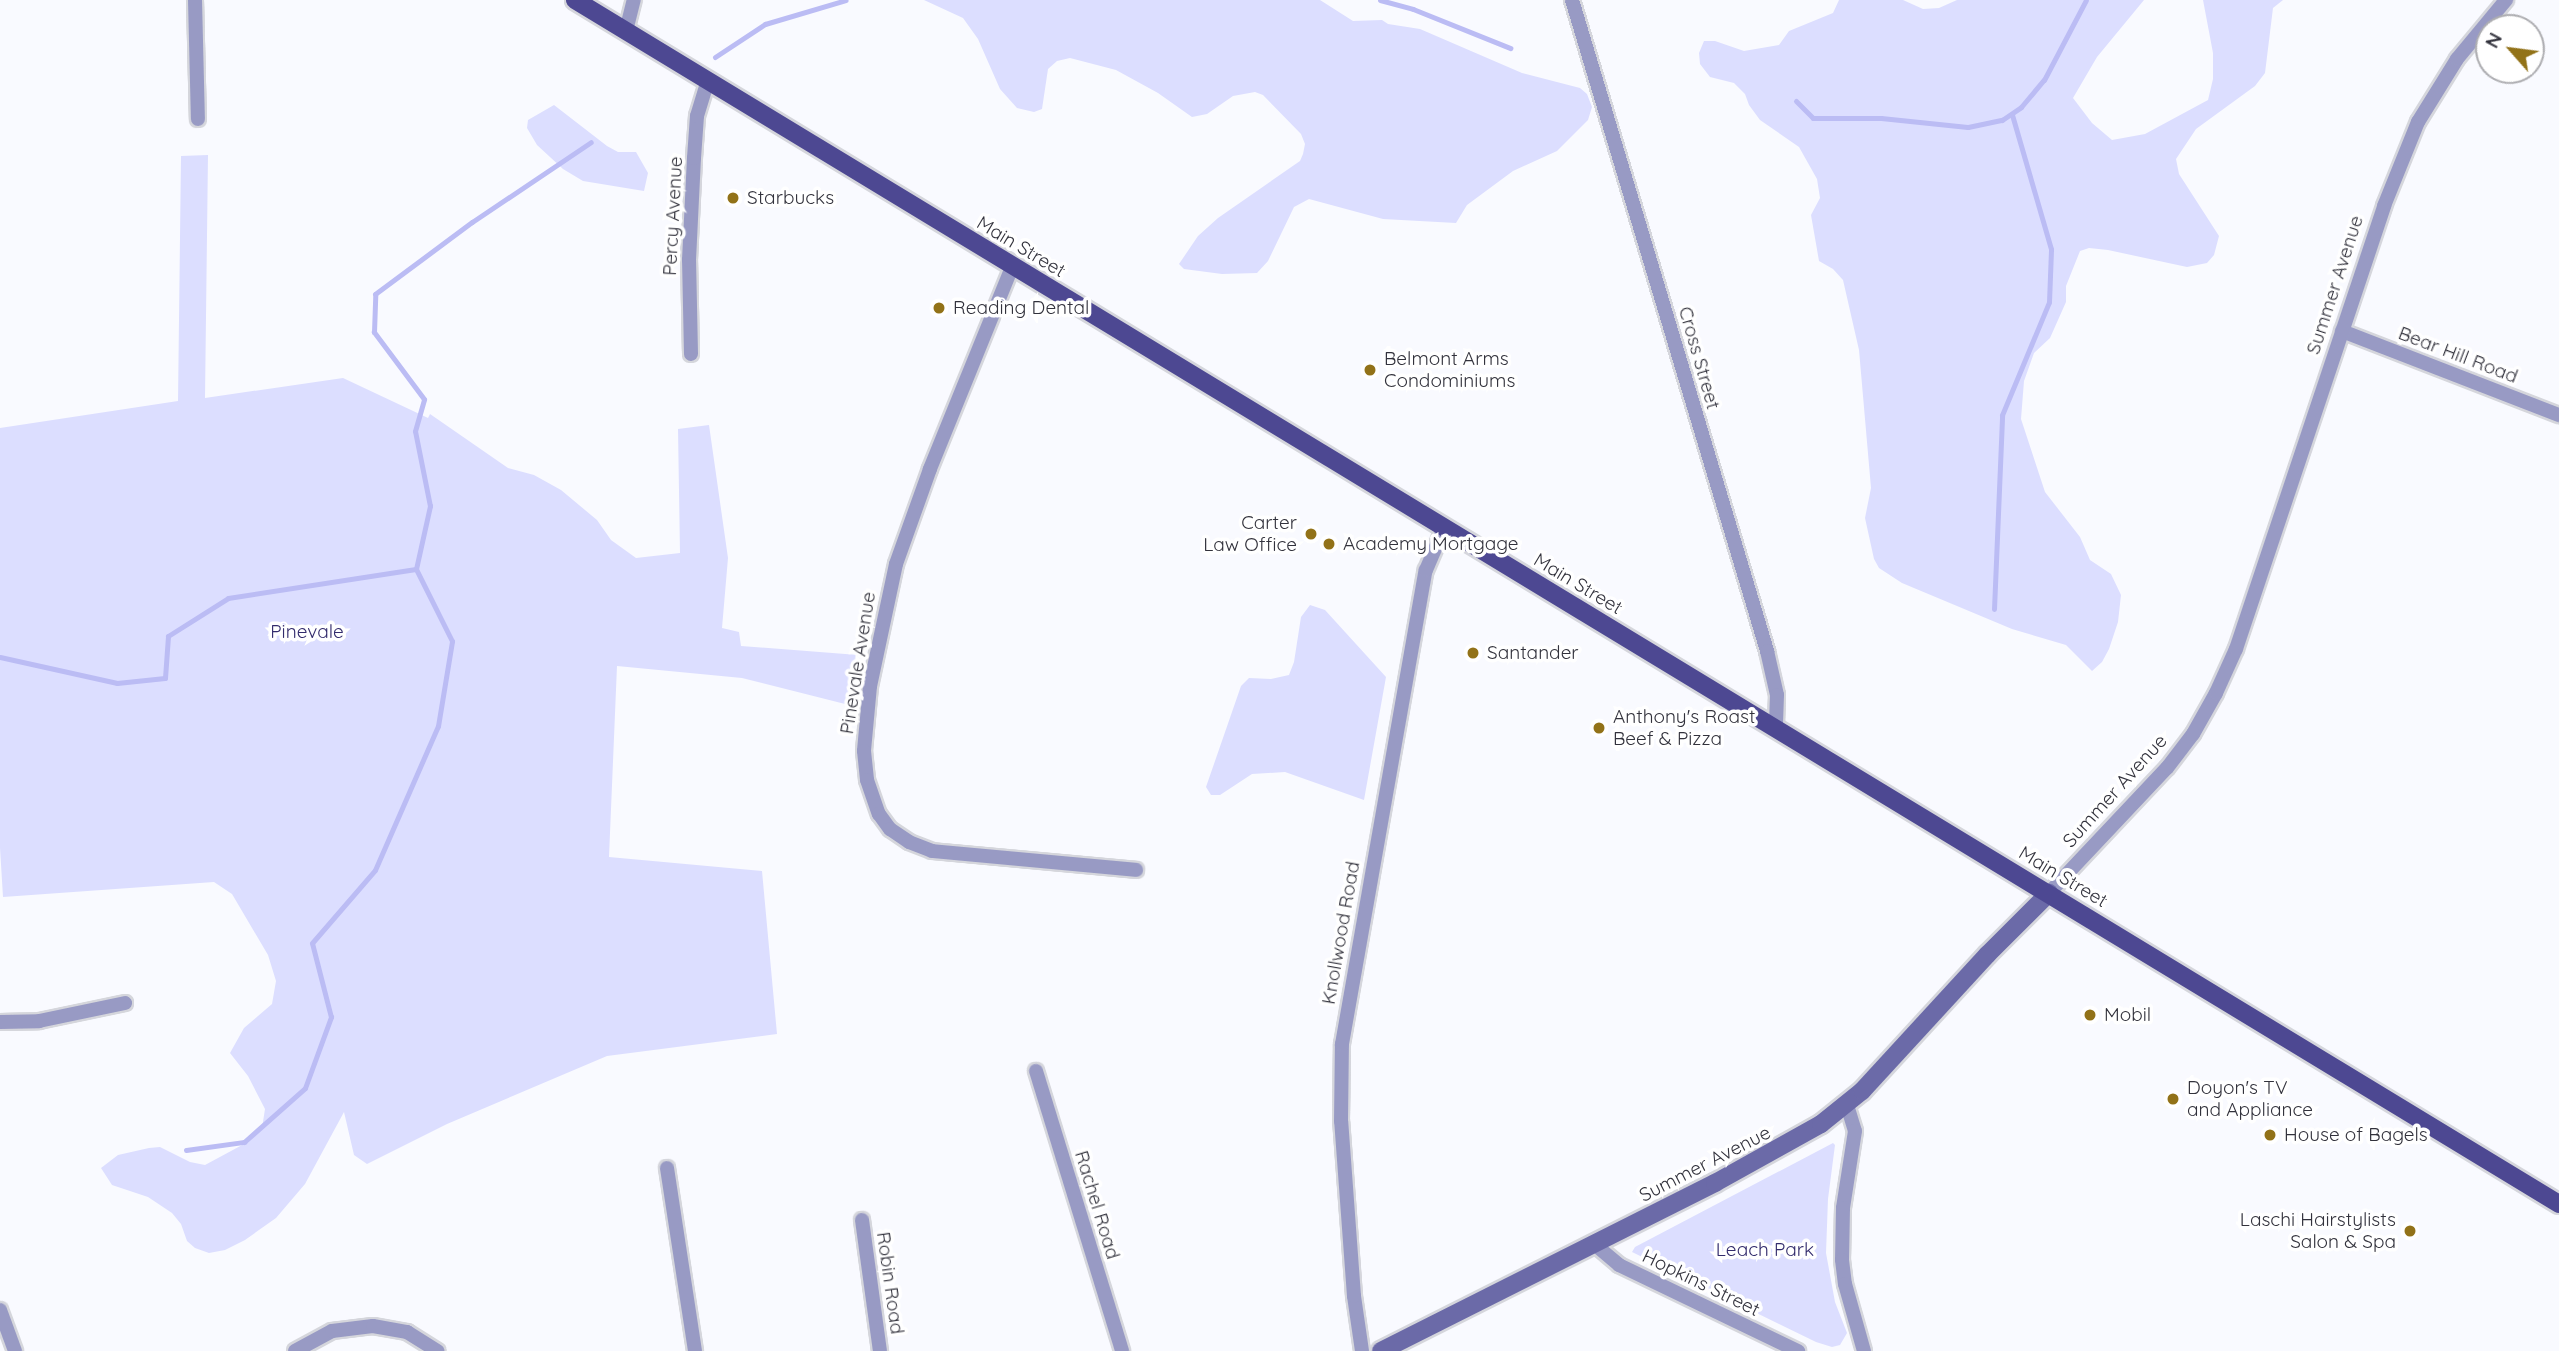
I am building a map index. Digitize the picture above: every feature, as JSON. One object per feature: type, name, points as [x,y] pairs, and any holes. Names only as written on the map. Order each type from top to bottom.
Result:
[{"type":"main road","name":"Main Street","points":[[575,0],[2559,1204]]},
{"type":"street","points":[[195,0],[198,119]]},
{"type":"street","points":[[625,31],[634,0]]},
{"type":"street","name":"Cross Street","points":[[1572,0],[1767,651],[1777,695],[1776,729]]},
{"type":"street","name":"Summer Avenue","points":[[1381,1351],[1793,1142],[1847,1105],[2167,768],[2193,734],[2217,693],[2236,649],[2384,206],[2418,122],[2456,59],[2506,0]]},
{"type":"street","name":"Percy Avenue","points":[[691,354],[689,260],[694,158],[697,116],[708,81]]},
{"type":"street","name":"Pinevale Avenue","points":[[1012,267],[930,468],[896,564],[870,686],[864,751],[867,780],[885,823],[909,842],[932,851],[1136,870]]},
{"type":"street","name":"Bear Hill Road","points":[[2342,331],[2559,415]]},
{"type":"street","name":"Knollwood Road","points":[[1362,1351],[1354,1296],[1341,1121],[1342,1044],[1426,568],[1444,528]]},
{"type":"street","points":[[0,1022],[51,1019],[125,1003]]},
{"type":"street","name":"Rachel Road","points":[[1036,1071],[1122,1351]]},
{"type":"street","points":[[1847,1105],[1855,1131],[1843,1208],[1842,1260],[1848,1296],[1864,1351]]},
{"type":"street","points":[[667,1168],[695,1351]]},
{"type":"street","name":"Robin Road","points":[[862,1220],[880,1351]]},
{"type":"street","name":"Hopkins Street","points":[[1593,1243],[1616,1264],[1798,1351]]},
{"type":"street","points":[[0,1310],[15,1351]]},
{"type":"street","points":[[295,1351],[332,1331],[373,1325],[407,1332],[438,1351]]},
{"type":"green space","points":[[924,0],[1320,0],[1353,21],[1382,20],[1388,24],[1420,29],[1522,73],[1580,88],[1587,94],[1592,107],[1588,120],[1557,151],[1513,171],[1467,205],[1456,223],[1383,219],[1309,199],[1294,207],[1268,261],[1257,273],[1222,274],[1184,269],[1179,264],[1198,236],[1218,218],[1300,161],[1305,144],[1301,134],[1263,95],[1255,92],[1233,96],[1207,114],[1192,117],[1158,93],[1116,70],[1070,58],[1057,61],[1048,69],[1042,109],[1034,112],[1017,108],[1000,89],[978,39],[963,18]]},
{"type":"green space","points":[[1839,0],[1903,0],[1923,9],[1939,8],[1957,0],[2144,0],[2097,57],[2073,98],[2092,123],[2112,140],[2145,134],[2208,100],[2213,79],[2213,53],[2203,0],[2283,0],[2273,8],[2265,73],[2255,86],[2196,129],[2176,159],[2179,174],[2219,236],[2214,255],[2207,263],[2187,267],[2108,250],[2089,248],[2080,251],[2066,286],[2066,302],[2050,338],[2034,353],[2024,381],[2021,419],[2045,492],[2080,537],[2090,560],[2111,574],[2121,595],[2118,622],[2109,649],[2102,662],[2092,671],[2066,645],[2012,629],[1902,583],[1879,568],[1874,559],[1865,518],[1871,488],[1859,350],[1843,280],[1833,269],[1819,261],[1811,215],[1820,198],[1817,179],[1799,147],[1760,120],[1745,94],[1734,83],[1710,77],[1700,64],[1699,53],[1704,41],[1715,41],[1744,51],[1779,45],[1789,31],[1833,13]]},
{"type":"green space","points":[[554,105],[607,146],[618,152],[636,152],[648,173],[644,191],[583,181],[563,169],[537,145],[527,128],[528,120]]},
{"type":"green space","name":"Pinevale","points":[[208,155],[205,398],[343,378],[428,418],[430,414],[508,468],[534,475],[561,490],[597,520],[611,540],[636,558],[680,553],[678,429],[709,425],[728,558],[722,628],[739,632],[741,646],[858,655],[853,706],[742,678],[617,666],[609,857],[762,871],[777,1034],[607,1056],[447,1124],[367,1164],[354,1155],[344,1112],[305,1184],[276,1218],[245,1240],[225,1250],[209,1253],[195,1248],[187,1241],[181,1224],[172,1213],[148,1197],[112,1185],[101,1168],[118,1155],[160,1147],[190,1162],[205,1165],[244,1144],[262,1128],[265,1109],[248,1076],[230,1053],[244,1028],[272,1004],[276,981],[268,955],[232,894],[214,882],[3,897],[0,848],[0,428],[178,401],[181,156]]},
{"type":"green space","points":[[1310,605],[1325,610],[1386,677],[1364,800],[1285,772],[1252,774],[1220,795],[1211,795],[1206,787],[1241,686],[1249,678],[1271,679],[1289,675],[1294,662],[1301,617]]},
{"type":"green space","name":"Leach Park","points":[[1833,1143],[1835,1145],[1828,1199],[1826,1253],[1835,1302],[1847,1333],[1840,1345],[1832,1347],[1816,1342],[1632,1252],[1635,1247]]},
{"type":"waterway","points":[[715,57],[765,24],[846,0]]},
{"type":"waterway","points":[[1380,0],[1413,9],[1510,48]]},
{"type":"waterway","points":[[1796,101],[1813,118],[1881,118],[1968,127],[2002,120],[2021,107],[2044,80],[2086,0]]},
{"type":"waterway","points":[[1994,609],[2002,415],[2049,302],[2051,249],[2012,115]]},
{"type":"waterway","points":[[0,657],[117,683],[165,678],[168,636],[228,598],[416,569],[430,506],[415,431],[424,399],[374,332],[375,294],[472,222],[591,142]]},
{"type":"waterway","points":[[186,1150],[244,1142],[305,1088],[331,1017],[312,943],[375,870],[438,726],[452,641],[416,569]]},
{"type":"place","name":"Starbucks","points":[[733,198]]},
{"type":"place","name":"Reading Dental","points":[[939,308]]},
{"type":"place","name":"Belmont Arms Condominiums","points":[[1370,370]]},
{"type":"place","name":"Carter Law Office","points":[[1311,534]]},
{"type":"place","name":"Academy Mortgage","points":[[1329,544]]},
{"type":"place","name":"Santander","points":[[1473,653]]},
{"type":"place","name":"Anthony's Roast Beef & Pizza","points":[[1599,728]]},
{"type":"place","name":"Mobil","points":[[2090,1015]]},
{"type":"place","name":"Doyon's TV and Appliance","points":[[2173,1099]]},
{"type":"place","name":"House of Bagels","points":[[2270,1135]]},
{"type":"place","name":"Laschi Hairstylists Salon & Spa","points":[[2410,1231]]}]
